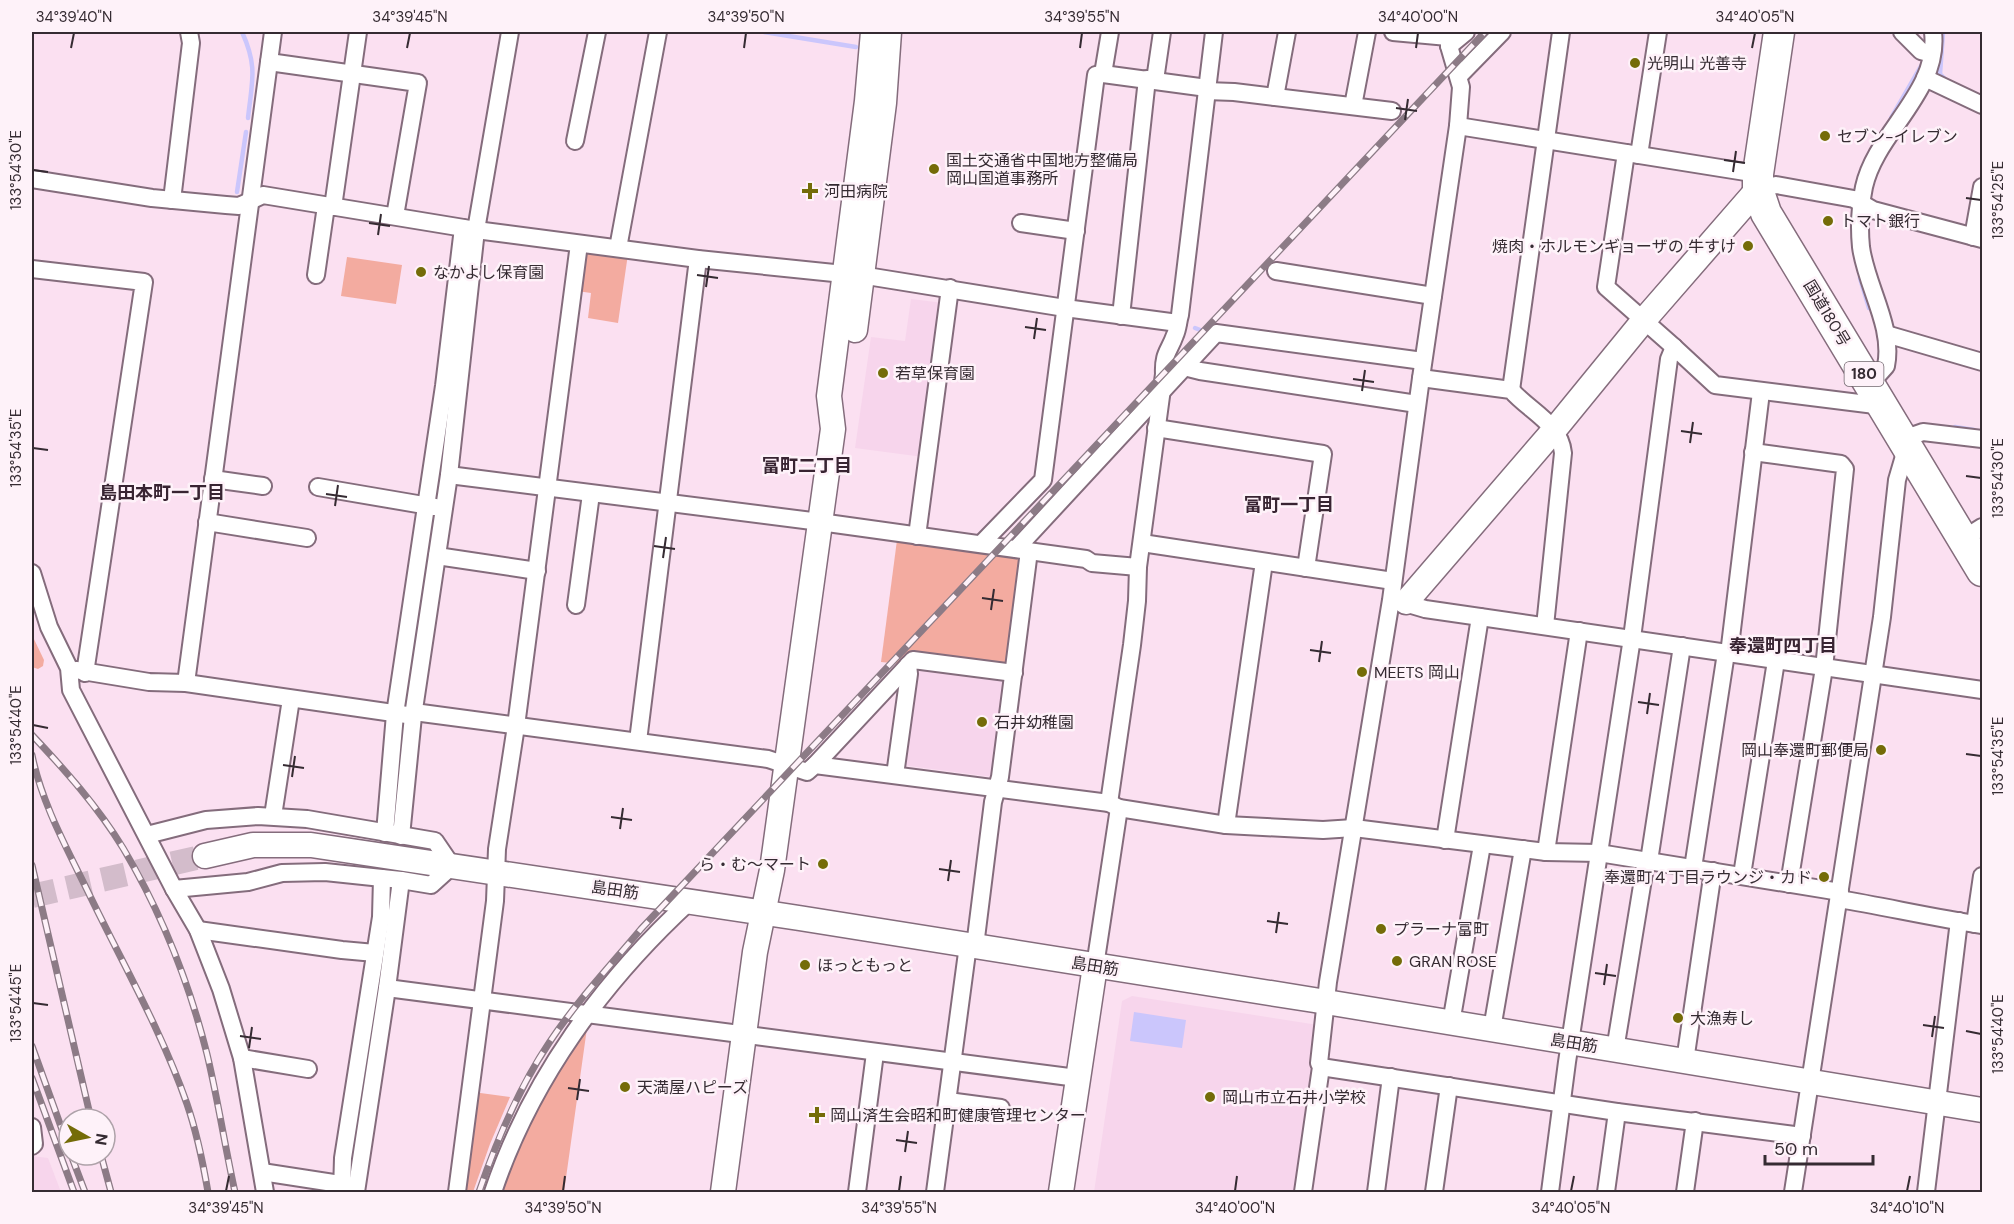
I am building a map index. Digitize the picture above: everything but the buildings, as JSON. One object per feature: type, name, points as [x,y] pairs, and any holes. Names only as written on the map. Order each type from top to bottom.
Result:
[{"type":"highway","name":"国道180号","points":[[1779,32],[1758,182],[1766,213],[1905,442],[1973,533],[1983,572]]},
{"type":"street","points":[[172,200],[191,43],[189,32]]},
{"type":"street","points":[[186,683],[273,32]]},
{"type":"street","points":[[316,275],[330,206],[358,32]]},
{"type":"street","points":[[393,835],[406,714],[434,507],[444,386],[470,229],[510,32]]},
{"type":"street","points":[[575,141],[597,32]]},
{"type":"street","points":[[618,248],[658,32]]},
{"type":"street","points":[[873,32],[876,102]]},
{"type":"street","points":[[723,1192],[755,952],[772,870],[833,429],[829,396],[853,275],[876,102],[889,32]]},
{"type":"street","points":[[1103,74],[1110,32]]},
{"type":"street","points":[[1121,316],[1151,80],[1162,32]]},
{"type":"street","points":[[1061,1192],[1095,966],[1137,601],[1138,567],[1156,428],[1166,353],[1178,323],[1214,32]]},
{"type":"street","points":[[1275,97],[1287,32]]},
{"type":"street","points":[[1353,106],[1367,32]]},
{"type":"street","points":[[1402,32],[1449,38],[1466,32]]},
{"type":"street","points":[[1459,76],[1502,32]]},
{"type":"street","points":[[1511,390],[1561,32]]},
{"type":"street","points":[[1658,32],[1606,287],[1715,385],[1761,392],[1877,395],[1886,366],[1886,334],[1861,248],[1861,204],[1872,164],[1930,63],[1933,32]]},
{"type":"street","points":[[1902,32],[1930,63],[1983,105]]},
{"type":"street","points":[[1303,1192],[1321,1067],[1319,1063],[1325,1002],[1354,828],[1399,601],[1393,581],[1461,104],[1459,76],[1449,38]]},
{"type":"street","points":[[269,62],[418,83],[395,216]]},
{"type":"street","points":[[981,544],[1043,480],[1096,75],[1103,74],[1392,111]]},
{"type":"street","points":[[1458,126],[1633,154],[1758,182],[1854,199],[1873,210],[1978,238],[1983,187]]},
{"type":"street","points":[[32,179],[172,200],[239,206],[263,195],[470,229],[698,259],[853,275],[1178,323]]},
{"type":"street","points":[[1399,601],[1555,429],[1758,182]]},
{"type":"street","points":[[1021,223],[1076,231]]},
{"type":"street","points":[[406,714],[437,556],[434,507],[449,475],[470,229]]},
{"type":"street","points":[[456,1192],[495,901],[497,849],[516,726],[579,244]]},
{"type":"street","points":[[638,741],[698,259]]},
{"type":"street","points":[[32,269],[144,282],[77,671],[71,690],[174,889],[198,930],[221,989],[242,1058],[265,1192]]},
{"type":"street","points":[[1276,271],[1433,296]]},
{"type":"street","points":[[918,536],[950,288]]},
{"type":"street","points":[[935,1192],[971,945],[1000,777],[1014,673],[1022,550],[1216,333],[1422,369],[1511,390],[1555,429],[1562,441],[1563,453],[1545,626]]},
{"type":"street","points":[[1886,334],[1983,362]]},
{"type":"street","points":[[1550,1192],[1570,1042],[1632,638],[1669,359],[1674,347]]},
{"type":"street","points":[[1184,367],[1200,372],[1417,404]]},
{"type":"street","points":[[1693,868],[1727,654],[1761,392]]},
{"type":"street","points":[[1156,428],[1323,454],[1306,568]]},
{"type":"street","points":[[1793,1192],[1882,618],[1897,480],[1905,442],[1923,432],[1983,439]]},
{"type":"street","points":[[1754,452],[1841,464],[1845,469],[1824,668],[1788,884]]},
{"type":"street","points":[[449,475],[820,522],[1086,559],[1092,563],[1138,567]]},
{"type":"street","points":[[213,479],[263,486]]},
{"type":"street","points":[[318,487],[434,507]]},
{"type":"street","points":[[576,606],[591,494]]},
{"type":"street","points":[[207,522],[307,538]]},
{"type":"street","points":[[1142,543],[1393,581]]},
{"type":"street","points":[[437,556],[537,571]]},
{"type":"street","points":[[1226,825],[1264,562]]},
{"type":"street","points":[[32,573],[49,627],[77,671],[149,682],[186,683],[406,714],[638,741],[768,759],[807,772],[913,660],[1014,673]]},
{"type":"street","points":[[1399,601],[1425,609],[1983,690]]},
{"type":"street","points":[[1445,840],[1480,617]]},
{"type":"street","points":[[1546,852],[1579,631]]},
{"type":"street","points":[[1616,1050],[1682,646]]},
{"type":"street","points":[[1742,875],[1776,661]]},
{"type":"street","points":[[895,775],[909,674],[908,665]]},
{"type":"street","points":[[273,816],[291,699]]},
{"type":"street","points":[[815,765],[1114,806],[1226,825],[1323,830],[1354,828],[1546,852],[1599,853],[1742,875],[1903,909],[1918,915],[1972,923]]},
{"type":"street","points":[[147,835],[207,820],[258,816],[307,819],[435,841],[452,866],[431,885],[325,872],[282,873],[248,882],[174,889]]},
{"type":"street","name":"島田筋","points":[[206,856],[253,845],[311,845],[764,912],[1983,1110]]},
{"type":"street","points":[[1451,1023],[1482,845]]},
{"type":"street","points":[[1492,1029],[1523,849]]},
{"type":"street","points":[[1685,1061],[1713,871]]},
{"type":"street","points":[[1926,1192],[1937,1102],[1983,876]]},
{"type":"street","points":[[352,1189],[343,1158],[381,917],[382,878]]},
{"type":"street","points":[[352,1189],[387,988],[401,880]]},
{"type":"street","points":[[493,1192],[503,1161],[525,1114],[568,1041],[609,985],[663,926],[690,901]]},
{"type":"street","points":[[198,930],[375,953]]},
{"type":"street","points":[[387,988],[587,1015],[746,1033],[876,1053],[1077,1078]]},
{"type":"street","points":[[857,1192],[876,1053]]},
{"type":"street","points":[[242,1058],[309,1069]]},
{"type":"street","points":[[1321,1067],[1617,1112],[1802,1136]]},
{"type":"street","points":[[1376,1192],[1391,1077]]},
{"type":"street","points":[[1434,1192],[1449,1086]]},
{"type":"street","points":[[948,1101],[1001,1108]]},
{"type":"street","points":[[1606,1192],[1617,1112]]},
{"type":"street","points":[[1685,1192],[1695,1121]]},
{"type":"street","points":[[32,1127],[34,1144],[32,1146]]},
{"type":"street","points":[[262,1172],[352,1189]]},
{"type":"shaded area","points":[[583,248],[628,254],[618,323],[588,318],[591,293],[577,291]]},
{"type":"shaded area","points":[[347,257],[402,265],[396,304],[341,296]]},
{"type":"shaded area","points":[[911,299],[944,303],[923,457],[855,448],[871,337],[905,341]]},
{"type":"shaded area","points":[[897,540],[1024,557],[1009,664],[881,662]]},
{"type":"shaded area","points":[[32,635],[44,660],[43,666],[38,669],[32,667]]},
{"type":"shaded area","points":[[916,665],[1006,680],[993,777],[902,765]]},
{"type":"shaded area","name":"岡山市立石井小学校","points":[[1132,996],[1318,1025],[1298,1192],[1094,1192],[1122,1001]]},
{"type":"shaded area","points":[[1134,1012],[1186,1020],[1182,1048],[1130,1041]]},
{"type":"shaded area","points":[[587,1028],[564,1192],[501,1192],[516,1151],[535,1112],[566,1056]]},
{"type":"shaded area","points":[[473,1092],[510,1097],[473,1192],[460,1192]]},
{"type":"shaded area","points":[[32,1156],[48,1158],[61,1192],[32,1192]]},
{"type":"waterway","points":[[242,32],[252,65],[248,118]]},
{"type":"waterway","points":[[764,32],[856,47]]},
{"type":"waterway","points":[[1943,32],[1940,74],[1945,79]]},
{"type":"waterway","points":[[1891,118],[1921,66]]},
{"type":"waterway","points":[[237,192],[246,132]]},
{"type":"waterway","points":[[1860,278],[1869,308]]},
{"type":"waterway","points":[[1195,328],[1208,333]]},
{"type":"waterway","points":[[1955,427],[1974,430]]},
{"type":"waterway","points":[[397,797],[400,755]]},
{"type":"tunnel","points":[[32,896],[205,856]]},
{"type":"railway","points":[[479,1192],[509,1115],[538,1060],[570,1013],[641,929],[1485,32]]},
{"type":"railway","points":[[32,735],[103,818],[137,872],[162,922],[183,974],[200,1027],[235,1192]]},
{"type":"railway","points":[[32,755],[42,792],[57,828],[154,1025],[177,1077],[194,1126],[208,1192]]},
{"type":"railway","points":[[32,865],[88,1107]]},
{"type":"railway","points":[[32,1046],[57,1116]]},
{"type":"railway","points":[[32,1078],[74,1192]]},
{"type":"railway","points":[[76,1167],[85,1192]]},
{"type":"railway","points":[[104,1167],[111,1192]]},
{"type":"place","name":"光明山 光善寺","points":[[1635,63]]},
{"type":"place","name":"セブン-イレブン","points":[[1825,136]]},
{"type":"place","name":"国土交通省中国地方整備局 岡山国道事務所","points":[[934,169]]},
{"type":"place","name":"河田病院","points":[[810,191]]},
{"type":"place","name":"トマト銀行","points":[[1828,221]]},
{"type":"place","name":"焼肉・ホルモンギョーザの 牛すけ","points":[[1748,246]]},
{"type":"place","name":"なかよし保育園","points":[[421,272]]},
{"type":"place","name":"若草保育園","points":[[883,373]]},
{"type":"place","name":"MEETS 岡山","points":[[1362,672]]},
{"type":"place","name":"石井幼稚園","points":[[982,722]]},
{"type":"place","name":"岡山奉還町郵便局","points":[[1881,750]]},
{"type":"place","name":"ら・む〜マート","points":[[823,864]]},
{"type":"place","name":"奉還町４丁目ラウンジ・カド","points":[[1824,877]]},
{"type":"place","name":"プラーナ富町","points":[[1381,929]]},
{"type":"place","name":"GRAN ROSE","points":[[1397,961]]},
{"type":"place","name":"ほっともっと","points":[[805,965]]},
{"type":"place","name":"大漁寿し","points":[[1678,1018]]},
{"type":"place","name":"天満屋ハピーズ","points":[[625,1087]]},
{"type":"place","name":"岡山市立石井小学校","points":[[1210,1097]]},
{"type":"place","name":"岡山済生会昭和町健康管理センター","points":[[817,1115]]},
{"type":"district","name":"富町二丁目","points":[[807,466]]},
{"type":"district","name":"島田本町一丁目","points":[[162,493]]},
{"type":"district","name":"富町一丁目","points":[[1289,505]]},
{"type":"district","name":"奉還町四丁目","points":[[1783,646]]}]
